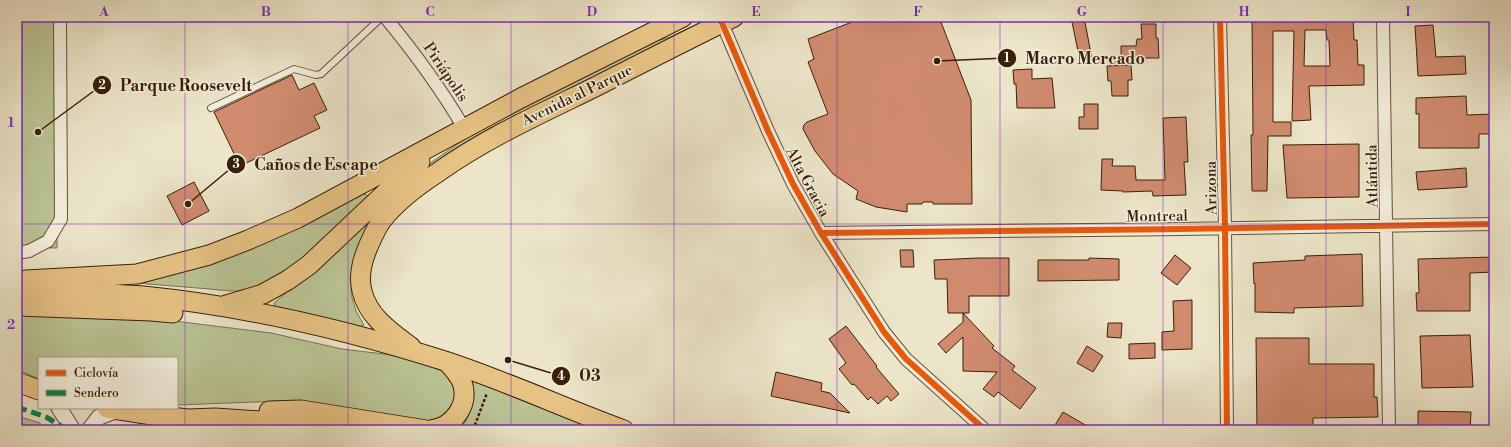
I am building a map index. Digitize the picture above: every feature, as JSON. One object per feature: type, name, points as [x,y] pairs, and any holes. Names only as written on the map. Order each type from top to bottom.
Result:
[{"type":"main road","name":"Avenida al Parque","points":[[464,128],[578,68],[683,17]]},
{"type":"main road","name":"Avenida al Parque","points":[[418,353],[388,330],[375,317],[367,304],[362,291],[360,275],[364,257],[382,221],[404,198],[425,181],[475,148],[522,122],[724,18]]},
{"type":"main road","points":[[17,284],[26,280],[137,274],[209,255],[298,218],[464,128]]},
{"type":"main road","points":[[180,314],[221,306],[263,294],[288,280],[309,265],[396,183],[464,128]]},
{"type":"main road","points":[[17,291],[141,296],[221,306],[264,314],[341,332],[447,362],[493,378],[624,430]]},
{"type":"main road","points":[[17,306],[151,310],[222,319],[342,344],[374,346],[385,344]]},
{"type":"main road","points":[[431,430],[440,429],[456,417],[461,409],[463,401],[464,392],[462,383],[457,373],[447,362]]},
{"type":"main road","points":[[17,382],[38,390]]},
{"type":"main road","points":[[113,409],[188,419],[215,418],[236,425],[290,422],[340,430]]},
{"type":"main road","points":[[236,425],[272,410],[302,410],[426,430]]},
{"type":"street","points":[[17,253],[29,251],[48,241],[61,219],[60,17]]},
{"type":"street","name":"Piriápolis","points":[[384,17],[415,54],[444,95],[464,128]]},
{"type":"street","name":"Arizona","points":[[1220,17],[1225,227],[1227,430]]},
{"type":"street","name":"Atlántida","points":[[1383,17],[1389,430]]},
{"type":"street","name":"Alta Gracia","points":[[724,18],[768,131],[793,184],[821,233],[884,332],[906,359],[985,430]]},
{"type":"street","name":"Montreal","points":[[821,233],[1008,232],[1225,227],[1494,224]]},
{"type":"street","points":[[60,409],[73,430]]},
{"type":"street","points":[[89,430],[99,417],[113,409]]},
{"type":"lane","points":[[211,108],[294,69],[316,75],[321,74],[384,17]]},
{"type":"path","points":[[473,430],[493,378]]},
{"type":"green space","points":[[17,17],[59,17],[57,248],[17,247]]},
{"type":"green space","points":[[695,25],[697,27],[411,183],[352,269],[351,294],[356,311],[364,325],[359,327],[275,308],[274,303],[314,269],[409,181],[433,161],[472,134],[524,105],[646,44],[670,37]]},
{"type":"green space","points":[[364,194],[367,195],[368,198],[310,253],[275,278],[259,286],[240,291],[231,291],[141,283],[140,280],[279,236]]},
{"type":"green space","points":[[30,314],[142,317],[271,333],[342,349],[411,359],[442,371],[448,377],[453,384],[455,393],[454,402],[449,413],[429,423],[309,402],[282,401],[178,405],[178,357],[38,357],[38,379],[17,369],[17,316]]},
{"type":"green space","points":[[470,379],[602,430],[459,430],[470,412],[472,393]]},
{"type":"green space","points":[[17,416],[40,423],[44,430],[17,430]]},
{"type":"building","points":[[865,17],[939,17],[971,100],[972,204],[933,204],[933,202],[923,202],[922,204],[907,204],[907,212],[876,207],[856,199],[858,191],[833,174],[815,151],[803,129],[804,125],[807,122],[828,114],[808,62],[814,59],[808,39]]},
{"type":"building","points":[[1071,17],[1084,17],[1092,59],[1080,61]]},
{"type":"building","points":[[1252,17],[1314,17],[1314,19],[1342,20],[1342,17],[1353,17],[1354,40],[1357,40],[1358,65],[1364,65],[1364,85],[1309,86],[1311,120],[1292,121],[1294,31],[1273,31],[1273,122],[1291,122],[1291,136],[1268,136],[1267,191],[1252,191],[1251,135],[1253,135]],"holes":[[[1305,30],[1326,30],[1327,40],[1329,40],[1330,66],[1304,66]]]},
{"type":"building","points":[[1141,24],[1156,24],[1156,38],[1158,38],[1159,58],[1121,58],[1121,46],[1136,46],[1137,39],[1142,39]]},
{"type":"building","points":[[1433,25],[1436,57],[1465,56],[1466,74],[1418,76],[1415,26]]},
{"type":"building","points":[[1131,65],[1132,80],[1128,80],[1128,96],[1112,96],[1111,81],[1108,81],[1107,66]]},
{"type":"building","points":[[1032,69],[1032,79],[1052,78],[1055,108],[1017,108],[1016,84],[1014,84],[1013,70]]},
{"type":"building","points":[[292,75],[299,90],[314,83],[327,110],[314,116],[320,128],[240,166],[214,112]]},
{"type":"building","points":[[1466,96],[1467,115],[1494,114],[1494,134],[1479,134],[1479,148],[1419,148],[1419,114],[1416,114],[1416,98]]},
{"type":"building","points":[[1084,104],[1098,104],[1098,129],[1079,129],[1079,117],[1084,117]]},
{"type":"building","points":[[1186,117],[1188,162],[1184,162],[1186,195],[1153,196],[1152,191],[1123,192],[1101,190],[1102,159],[1113,159],[1112,166],[1135,166],[1136,180],[1165,180],[1163,118]]},
{"type":"building","points":[[1359,144],[1359,197],[1287,198],[1283,145]]},
{"type":"building","points":[[1466,168],[1467,187],[1418,190],[1416,172]]},
{"type":"building","points":[[194,182],[209,211],[182,225],[167,196]]},
{"type":"building","points":[[900,250],[913,250],[914,267],[901,267]]},
{"type":"building","points":[[1362,254],[1363,306],[1294,308],[1294,313],[1255,312],[1253,263],[1305,260],[1305,256]]},
{"type":"building","points":[[1175,255],[1191,268],[1177,285],[1161,273]]},
{"type":"building","points":[[1494,257],[1494,272],[1470,273],[1470,311],[1417,311],[1416,293],[1419,293],[1418,259]]},
{"type":"building","points":[[1009,258],[1009,296],[969,296],[969,313],[948,313],[947,279],[935,279],[934,260]]},
{"type":"building","points":[[1089,258],[1119,259],[1119,280],[1038,281],[1038,260],[1089,260]]},
{"type":"building","points":[[1192,300],[1192,349],[1162,350],[1162,332],[1174,331],[1173,301]]},
{"type":"building","points":[[963,313],[994,346],[992,348],[1015,366],[1012,370],[1036,388],[1020,409],[998,392],[994,397],[983,389],[997,372],[963,371],[963,337],[946,353],[938,344],[963,322]]},
{"type":"building","points":[[1108,323],[1122,323],[1121,338],[1107,337]]},
{"type":"building","points":[[846,326],[877,366],[876,367],[899,394],[891,401],[887,396],[878,404],[871,397],[868,400],[854,384],[852,385],[839,369],[846,363],[829,339]]},
{"type":"building","points":[[1470,335],[1473,387],[1422,388],[1420,336]]},
{"type":"building","points":[[1256,338],[1309,338],[1309,364],[1374,364],[1374,397],[1377,397],[1378,417],[1313,418],[1313,427],[1257,428]]},
{"type":"building","points":[[1155,343],[1155,358],[1129,359],[1129,344]]},
{"type":"building","points":[[1087,346],[1103,356],[1093,372],[1077,363]]},
{"type":"building","points":[[776,372],[822,383],[821,391],[830,393],[850,413],[771,396]]},
{"type":"building","points":[[1418,411],[1471,412],[1470,430],[1418,429]]},
{"type":"building","points":[[1063,412],[1094,430],[1052,430]]},
{"type":"marked path","points":[[17,407],[46,417],[68,430]]},
{"type":"cycle path","points":[[717,17],[722,23],[768,131],[793,184],[821,233],[884,332],[906,359],[985,430]]},
{"type":"cycle path","points":[[1220,17],[1225,227],[1227,430]]},
{"type":"cycle path","points":[[821,233],[1073,231],[1494,224]]},
{"type":"place","name":"Macro Mercado","points":[[937,61]]},
{"type":"place","name":"Parque Roosevelt","points":[[38,132]]},
{"type":"place","name":"Caños de Escape","points":[[188,204]]},
{"type":"place","name":"03","points":[[508,360]]}]
